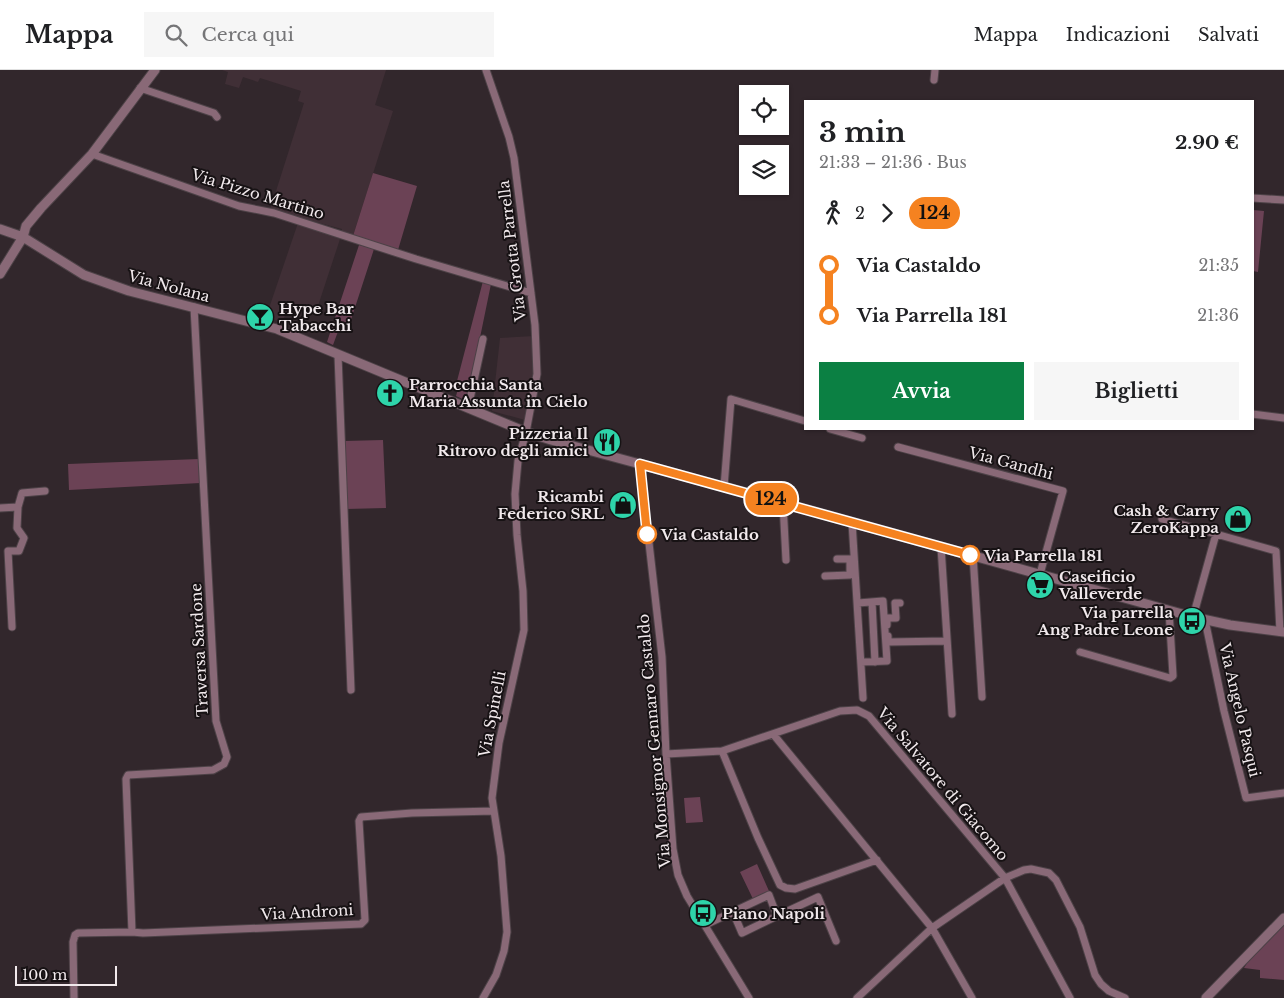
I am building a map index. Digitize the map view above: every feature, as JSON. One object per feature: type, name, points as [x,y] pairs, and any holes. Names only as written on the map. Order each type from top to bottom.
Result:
[{"type":"street","points":[[0,274],[23,237],[26,226],[92,154],[155,70]]},
{"type":"street","name":"Via Grotta Parrella","points":[[486,70],[509,137],[514,158],[535,325],[537,374],[526,432]]},
{"type":"street","points":[[934,80],[935,70]]},
{"type":"street","points":[[140,88],[214,113],[217,117]]},
{"type":"street","name":"Via Pizzo Martino","points":[[92,154],[239,206],[274,213],[416,259],[531,293]]},
{"type":"street","points":[[1254,198],[1284,200]]},
{"type":"street","name":"Via Nolana","points":[[0,229],[23,237],[84,274],[129,291],[277,329],[526,432],[551,440],[1193,617],[1282,632]]},
{"type":"street","name":"Traversa Sardone","points":[[132,932],[126,778],[128,776],[213,770],[224,764],[227,757],[216,721],[194,307]]},
{"type":"street","points":[[468,408],[483,339]]},
{"type":"street","points":[[338,355],[351,690]]},
{"type":"street","points":[[724,487],[731,399],[804,421]]},
{"type":"street","points":[[1254,414],[1284,418]]},
{"type":"street","points":[[834,430],[862,438]]},
{"type":"street","name":"Via Spinelli","points":[[483,998],[490,987],[504,951],[507,932],[501,856],[492,798],[499,743],[524,630],[523,591],[515,507],[516,473],[526,432]]},
{"type":"street","name":"Via Gandhi","points":[[898,447],[1063,491],[1040,574]]},
{"type":"street","name":"Via Monsignor Gennaro Castaldo","points":[[640,464],[662,657],[666,754],[673,849],[678,875],[687,896],[749,998]]},
{"type":"street","points":[[12,627],[8,551],[19,551],[24,538],[17,528],[18,507],[22,493],[45,491]]},
{"type":"street","points":[[783,503],[786,560]]},
{"type":"street","points":[[0,508],[18,507]]},
{"type":"street","points":[[1162,519],[1276,551],[1282,632]]},
{"type":"street","points":[[852,522],[863,698]]},
{"type":"street","points":[[1193,617],[1216,534]]},
{"type":"street","points":[[941,547],[952,714]]},
{"type":"street","points":[[973,555],[982,697]]},
{"type":"street","points":[[825,576],[850,575],[852,572],[850,559],[837,559]]},
{"type":"street","points":[[858,603],[883,601],[887,661],[861,662]]},
{"type":"street","points":[[872,602],[875,662]]},
{"type":"street","points":[[900,603],[895,603],[896,618],[887,618],[888,642],[947,641]]},
{"type":"street","points":[[1080,652],[1170,678],[1173,676],[1169,610]]},
{"type":"street","name":"Via Angelo Pasqui","points":[[1205,620],[1224,711],[1246,798],[1284,793]]},
{"type":"street","name":"Via Salvatore di Giacomo","points":[[666,754],[722,751],[840,710],[857,710],[869,716],[1005,878],[1070,998]]},
{"type":"street","points":[[773,734],[932,928],[972,998]]},
{"type":"street","points":[[722,751],[780,885],[795,889],[877,860]]},
{"type":"street","name":"Via Androni","points":[[132,932],[361,924],[365,920],[359,821],[361,817],[412,813],[494,811]]},
{"type":"street","name":"Via Salvatore di Giacomo","points":[[857,998],[932,928],[1005,878],[1031,869],[1049,873],[1056,880],[1080,927],[1095,976],[1109,991],[1125,998]]},
{"type":"street","points":[[705,925],[768,895],[777,916]]},
{"type":"street","points":[[733,912],[742,933],[818,897],[836,941]]},
{"type":"street","points":[[1206,998],[1284,918]]},
{"type":"street","points":[[74,998],[73,942],[75,935],[132,932]]},
{"type":"shaded area","points":[[222,70],[386,70],[375,105],[393,111],[353,236],[342,233],[342,229],[270,210],[304,103],[298,101],[301,91],[260,78],[258,82],[243,77],[239,88],[225,84],[228,72]]},
{"type":"shaded area","points":[[373,173],[417,186],[398,250],[353,236]]},
{"type":"shaded area","points":[[1254,210],[1264,211],[1258,272],[1254,271]]},
{"type":"shaded area","points":[[298,223],[340,239],[315,315],[289,307],[282,322],[266,317]]},
{"type":"shaded area","points":[[359,245],[374,249],[348,329],[340,326],[333,345],[327,342]]},
{"type":"shaded area","points":[[483,281],[491,284],[467,401],[456,396],[460,382],[457,381]]},
{"type":"shaded area","points":[[534,336],[535,374],[531,394],[526,393],[528,408],[525,420],[492,411],[500,338]]},
{"type":"shaded area","points":[[383,440],[386,508],[346,509],[344,441]]},
{"type":"shaded area","points":[[199,459],[200,483],[69,490],[68,464]]},
{"type":"shaded area","points":[[700,797],[703,822],[686,823],[684,798]]},
{"type":"shaded area","points":[[757,864],[769,891],[753,899],[740,872]]},
{"type":"shaded area","points":[[1284,925],[1284,980],[1260,978],[1260,970],[1244,968],[1250,958]]},
{"type":"bus line","name":"124","points":[[647,534],[640,464],[970,555]]},
{"type":"place","name":"Hype Bar Tabacchi","points":[[260,317]]},
{"type":"place","name":"Parrocchia Santa Maria Assunta in Cielo","points":[[390,393]]},
{"type":"place","name":"Pizzeria Il Ritrovo degli amici","points":[[607,442]]},
{"type":"place","name":"Ricambi Federico SRL","points":[[623,505]]},
{"type":"place","name":"Cash & Carry ZeroKappa","points":[[1238,519]]},
{"type":"place","name":"Via Castaldo","points":[[647,534]]},
{"type":"place","name":"Via Parrella 181","points":[[970,555]]},
{"type":"place","name":"Caseificio Valleverde","points":[[1040,585]]},
{"type":"place","name":"Via parrella Ang Padre Leone","points":[[1192,621]]},
{"type":"place","name":"Piano Napoli","points":[[703,913]]}]
